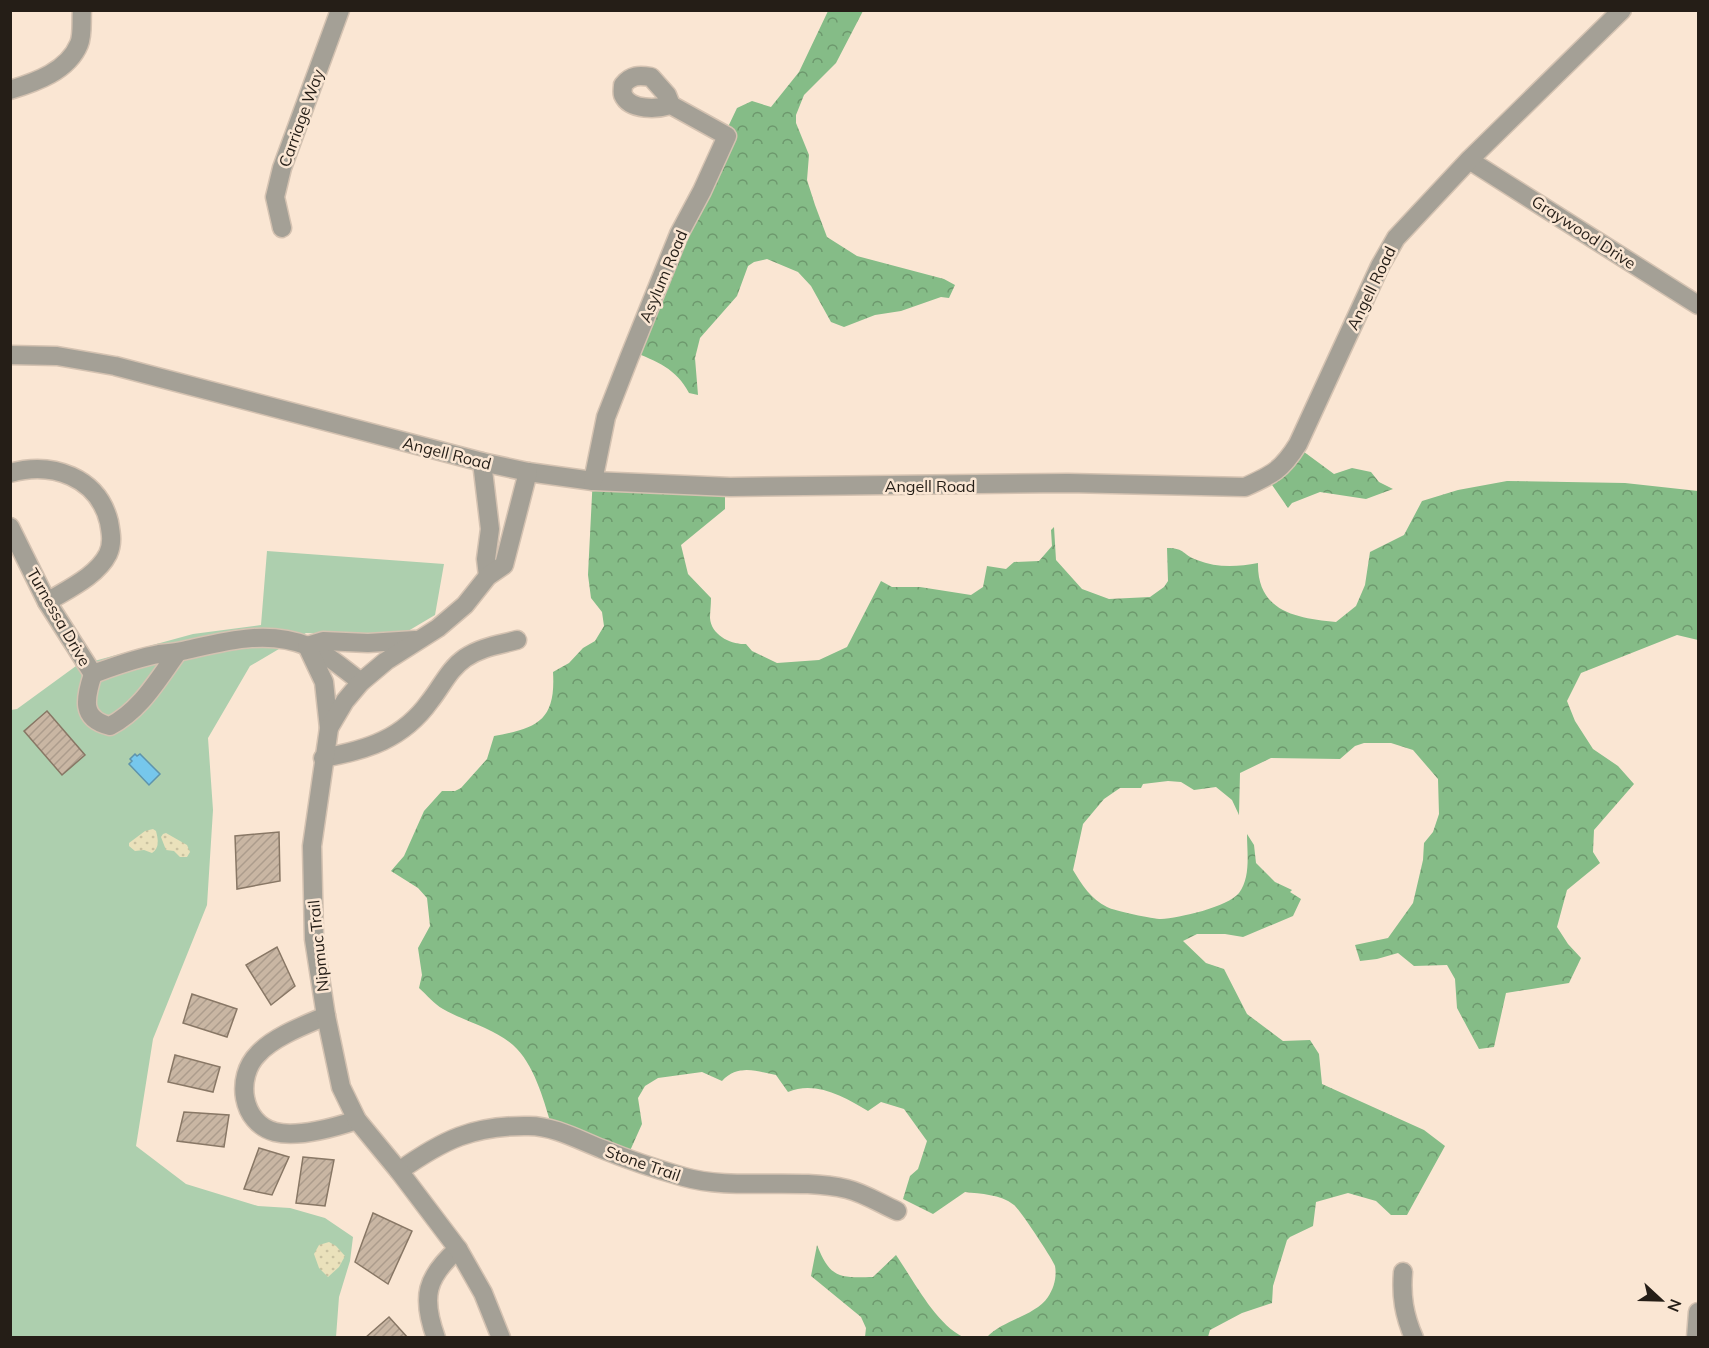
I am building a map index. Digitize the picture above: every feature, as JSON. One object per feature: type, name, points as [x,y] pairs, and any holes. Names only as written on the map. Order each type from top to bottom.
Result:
[{"type":"street","points":[[10,90],[42,80],[70,59],[80,42],[82,10]]},
{"type":"street","name":"Carriage Way","points":[[282,228],[275,197],[282,168],[340,10]]},
{"type":"street","name":"Angell Road","points":[[10,355],[57,356],[115,366],[482,462],[528,472],[593,481],[730,487],[1068,483],[1245,487],[1268,477],[1287,463],[1298,444],[1380,264],[1396,238],[1469,160],[1622,10]]},
{"type":"street","name":"Asylum Road","points":[[593,481],[606,417],[679,234],[727,136],[671,105]]},
{"type":"street","name":"Graywood Drive","points":[[1469,160],[1698,306]]},
{"type":"street","points":[[482,462],[490,529],[486,559],[488,576]]},
{"type":"street","points":[[10,473],[37,468],[59,471],[78,478],[92,489],[107,516],[111,545],[107,555],[84,579],[47,602]]},
{"type":"street","name":"Nipmuc Trail","points":[[501,1338],[483,1293],[458,1249],[357,1120],[341,1087],[326,1016],[314,939],[312,846],[328,728],[345,701],[361,682],[417,640],[438,628],[465,605],[488,576],[504,565],[528,472]]},
{"type":"street","name":"Turnessa Drive","points":[[10,527],[47,602],[93,674]]},
{"type":"street","points":[[178,652],[141,703],[125,718],[110,726],[98,723],[88,713],[87,694],[93,674],[124,662],[228,640],[272,638],[307,646],[333,661],[361,682]]},
{"type":"street","points":[[323,758],[354,753],[381,744],[419,714],[455,666],[480,649],[517,639]]},
{"type":"street","points":[[307,646],[323,641],[368,643],[417,640]]},
{"type":"street","points":[[307,646],[324,682],[328,728]]},
{"type":"street","points":[[326,1016],[283,1036],[260,1051],[251,1062],[243,1093],[248,1108],[258,1124],[276,1133],[324,1130],[357,1120]]},
{"type":"street","name":"Stone Trail","points":[[399,1171],[431,1149],[473,1131],[531,1126],[550,1129],[686,1178],[713,1182],[809,1184],[849,1190],[897,1211]]},
{"type":"street","points":[[436,1338],[429,1315],[428,1288],[439,1268],[458,1249]]},
{"type":"street","points":[[1403,1272],[1402,1292],[1405,1313],[1414,1338]]},
{"type":"street","points":[[1696,1338],[1698,1312]]},
{"type":"green space","points":[[828,11],[863,11],[836,63],[804,95],[796,115],[796,123],[809,155],[807,180],[827,237],[857,256],[944,279],[955,285],[949,298],[941,297],[901,311],[875,315],[844,327],[831,322],[811,286],[798,272],[767,259],[754,262],[748,266],[737,296],[700,338],[695,358],[698,395],[689,393],[672,372],[632,351],[672,245],[737,108],[752,101],[771,107],[799,72]]},
{"type":"green space","points":[[1296,446],[1334,474],[1352,468],[1371,472],[1379,482],[1393,489],[1366,499],[1320,492],[1292,503],[1288,508],[1270,482]]},
{"type":"green space","points":[[593,475],[725,480],[725,509],[681,545],[688,574],[711,598],[711,624],[718,634],[728,641],[746,644],[752,651],[777,663],[819,660],[847,647],[881,581],[892,587],[920,587],[971,595],[983,587],[987,566],[1006,569],[1014,562],[1039,561],[1052,546],[1051,530],[1054,527],[1056,560],[1082,589],[1109,599],[1150,597],[1164,587],[1168,581],[1167,548],[1173,548],[1205,563],[1220,566],[1258,563],[1259,579],[1264,592],[1272,602],[1294,614],[1336,622],[1356,606],[1365,585],[1370,552],[1404,535],[1422,501],[1458,490],[1507,481],[1625,483],[1698,491],[1698,640],[1677,635],[1581,673],[1567,701],[1575,721],[1593,749],[1618,766],[1634,784],[1594,830],[1593,852],[1600,863],[1567,890],[1557,927],[1581,958],[1569,983],[1506,993],[1494,1047],[1479,1049],[1457,1008],[1455,979],[1447,965],[1414,966],[1398,953],[1360,961],[1355,945],[1388,938],[1413,903],[1423,860],[1424,843],[1433,832],[1439,814],[1438,779],[1413,750],[1391,743],[1364,743],[1355,746],[1340,759],[1271,758],[1240,773],[1239,815],[1232,800],[1216,787],[1194,790],[1181,782],[1168,781],[1143,784],[1141,788],[1120,788],[1104,799],[1083,824],[1073,870],[1096,900],[1107,907],[1125,913],[1157,919],[1169,918],[1203,911],[1233,898],[1243,887],[1245,880],[1248,865],[1247,834],[1254,845],[1256,863],[1275,882],[1292,890],[1290,892],[1301,899],[1293,916],[1243,937],[1225,934],[1197,934],[1183,941],[1206,963],[1224,969],[1247,1014],[1283,1041],[1310,1040],[1319,1054],[1322,1084],[1424,1130],[1445,1146],[1407,1215],[1391,1215],[1376,1201],[1348,1193],[1316,1202],[1313,1226],[1287,1240],[1273,1286],[1272,1303],[1242,1313],[1210,1330],[1208,1337],[987,1337],[1001,1326],[1035,1309],[1048,1297],[1056,1274],[1055,1266],[1017,1208],[1009,1201],[990,1195],[965,1192],[933,1214],[903,1199],[910,1176],[918,1169],[927,1141],[904,1109],[881,1102],[868,1111],[850,1100],[819,1089],[798,1089],[788,1092],[776,1075],[748,1070],[734,1072],[722,1081],[702,1072],[658,1078],[645,1086],[638,1098],[642,1124],[629,1153],[551,1124],[532,1071],[513,1045],[497,1034],[443,1009],[419,988],[422,975],[418,948],[430,926],[427,898],[418,888],[391,871],[404,856],[424,811],[442,791],[455,791],[461,788],[487,759],[494,736],[522,730],[541,719],[551,702],[553,672],[569,663],[583,648],[595,641],[604,626],[602,612],[591,598],[588,575]]},
{"type":"green space","points":[[267,551],[444,564],[435,615],[398,637],[306,633],[250,666],[208,738],[213,810],[207,905],[153,1039],[136,1146],[186,1184],[258,1206],[290,1208],[325,1218],[353,1237],[350,1261],[339,1297],[336,1337],[11,1337],[11,710],[17,709],[76,666],[193,634],[261,625]]},
{"type":"green space","points":[[817,1245],[831,1270],[844,1276],[873,1277],[896,1255],[934,1312],[953,1331],[963,1337],[865,1337],[866,1328],[861,1317],[811,1276]]},
{"type":"sand","points":[[153,829],[156,831],[158,843],[152,853],[144,850],[135,851],[129,846],[129,843],[145,831]]},
{"type":"sand","points":[[166,833],[187,845],[190,852],[187,857],[180,857],[174,851],[166,850],[161,837]]},
{"type":"sand","points":[[329,1242],[345,1256],[339,1267],[328,1277],[319,1268],[314,1254],[319,1245]]},
{"type":"water","points":[[135,754],[137,756],[140,754],[160,774],[149,785],[129,764]]},
{"type":"building","points":[[47,711],[85,755],[62,775],[24,731]]},
{"type":"building","points":[[279,832],[280,881],[237,889],[235,836]]},
{"type":"building","points":[[277,947],[295,986],[271,1005],[246,965]]},
{"type":"building","points":[[192,994],[237,1009],[227,1037],[183,1023]]},
{"type":"building","points":[[175,1055],[220,1067],[213,1092],[168,1082]]},
{"type":"building","points":[[184,1112],[229,1115],[224,1147],[177,1141]]},
{"type":"building","points":[[259,1148],[289,1157],[272,1195],[244,1189]]},
{"type":"building","points":[[303,1157],[334,1160],[325,1206],[296,1203]]},
{"type":"building","points":[[373,1213],[412,1231],[388,1284],[355,1262]]},
{"type":"building","points":[[389,1317],[408,1338],[365,1338]]}]
